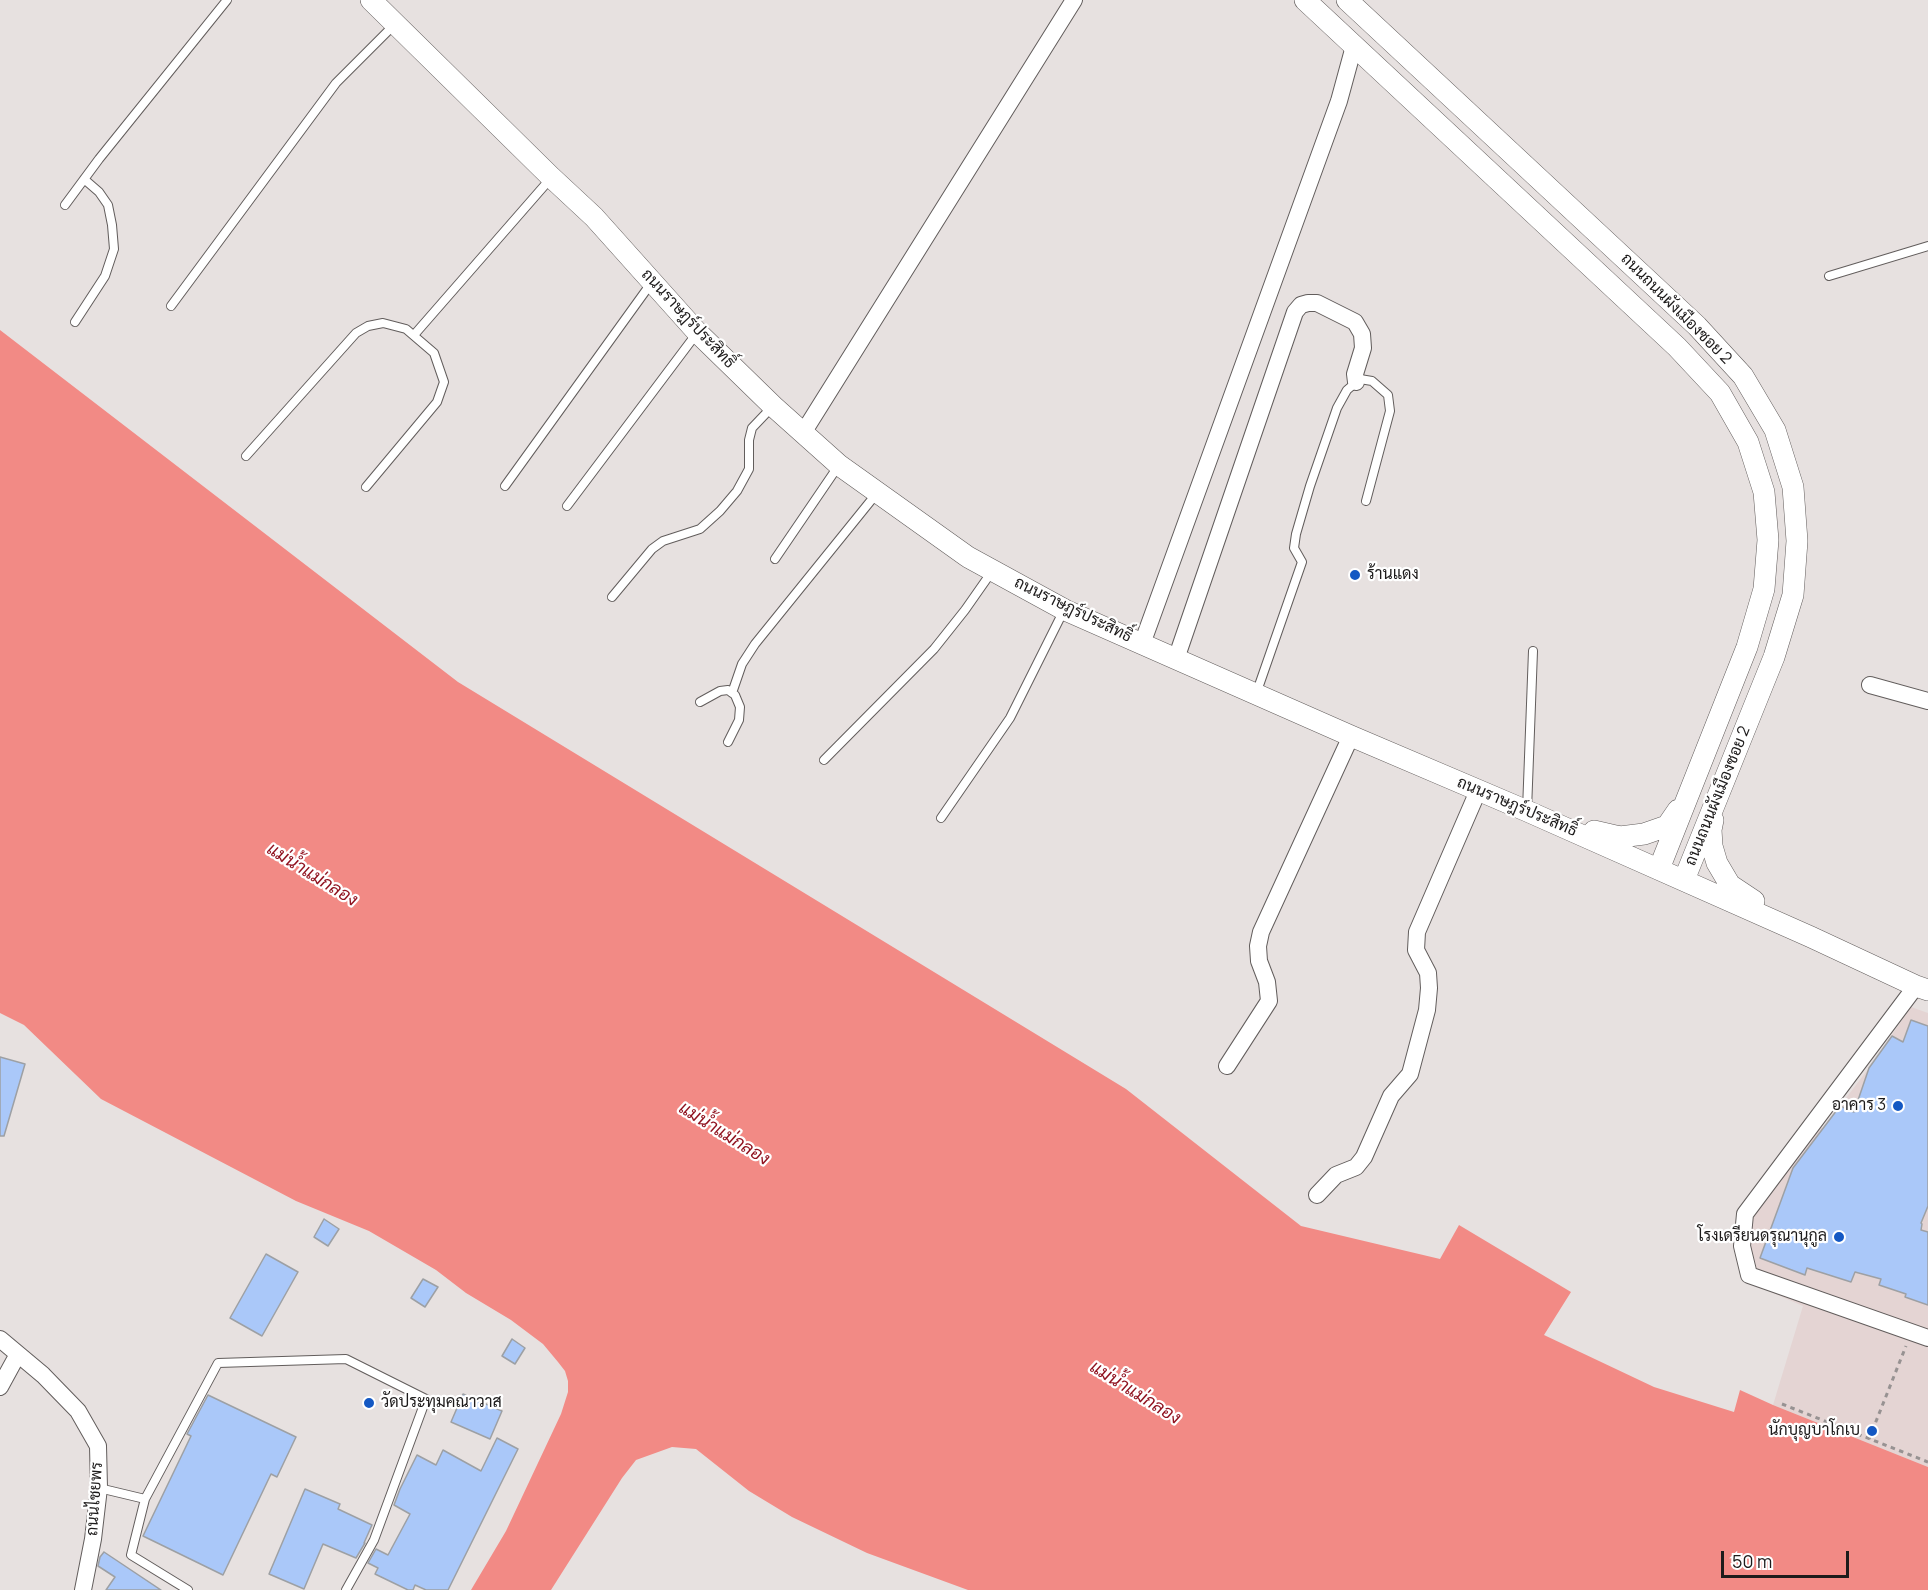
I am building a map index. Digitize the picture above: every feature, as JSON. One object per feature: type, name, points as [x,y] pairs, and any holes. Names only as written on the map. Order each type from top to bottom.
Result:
[{"type":"street","name":"ถนนราษฎร์ประสิทธิ์","points":[[370,0],[594,217],[697,332],[773,406],[839,465],[968,556],[1065,610],[1684,880],[1922,988]]},
{"type":"street","points":[[803,433],[1074,0]]},
{"type":"street","name":"ถนนถนนผังเมืองซอย 2","points":[[1305,0],[1677,347],[1720,393],[1748,442],[1764,492],[1768,540],[1764,589],[1747,647],[1659,869]]},
{"type":"street","name":"ถนนถนนผังเมืองซอย 2","points":[[1347,0],[1697,326],[1743,376],[1775,430],[1792,487],[1797,541],[1793,595],[1774,657],[1684,880]]},
{"type":"street","points":[[1142,644],[1359,50],[1382,33]]},
{"type":"street","points":[[1176,659],[1296,312],[1301,305],[1317,303],[1355,322],[1362,334],[1363,348],[1355,374],[1356,382]]},
{"type":"street","points":[[1870,684],[1928,701]]},
{"type":"street","points":[[1227,1066],[1269,1001],[1267,982],[1259,961],[1258,946],[1261,932],[1351,736]]},
{"type":"street","points":[[1527,811],[1620,837],[1644,834],[1667,826],[1694,782]]},
{"type":"street","points":[[1317,1195],[1336,1175],[1356,1167],[1364,1157],[1391,1096],[1410,1074],[1427,1010],[1429,988],[1428,973],[1416,950],[1417,932],[1478,791]]},
{"type":"street","points":[[1719,794],[1711,830],[1712,846],[1717,863],[1730,885],[1811,937]]},
{"type":"street","points":[[1922,988],[1745,1214],[1742,1246],[1749,1275],[1928,1338]]},
{"type":"street","name":"ถนนไชยพร","points":[[0,1339],[43,1375],[78,1411],[98,1446],[99,1488],[93,1539],[82,1590]]},
{"type":"street","points":[[0,1387],[18,1354]]},
{"type":"lane","points":[[66,205],[106,149],[226,0]]},
{"type":"lane","points":[[171,306],[336,83],[395,24]]},
{"type":"lane","points":[[414,335],[551,177]]},
{"type":"lane","points":[[75,322],[105,276],[114,249],[108,205],[99,192],[84,180]]},
{"type":"lane","points":[[1829,276],[1928,246]]},
{"type":"lane","points":[[505,486],[653,281]]},
{"type":"lane","points":[[246,456],[356,333],[368,326],[383,323],[406,329],[434,353],[444,382],[437,402],[366,487]]},
{"type":"lane","points":[[567,506],[697,332]]},
{"type":"lane","points":[[1256,694],[1302,562],[1294,548],[1310,486],[1337,408],[1347,390],[1360,379],[1372,381],[1388,395],[1390,411],[1366,501]]},
{"type":"lane","points":[[612,597],[652,549],[678,536],[700,530],[720,511],[737,490],[749,469],[749,440],[752,428],[773,406]]},
{"type":"lane","points":[[775,559],[839,465]]},
{"type":"lane","points":[[732,693],[741,664],[878,492]]},
{"type":"lane","points":[[824,760],[934,649],[993,570]]},
{"type":"lane","points":[[940,818],[1010,718],[1065,610]]},
{"type":"lane","points":[[1527,811],[1533,651]]},
{"type":"lane","points":[[700,702],[720,691],[728,690],[735,695],[740,707],[739,720],[728,742]]},
{"type":"lane","points":[[188,1590],[131,1555],[145,1499],[218,1363],[346,1359],[426,1399],[374,1540],[346,1590]]},
{"type":"lane","points":[[99,1488],[145,1499]]},
{"type":"path","points":[[1869,1439],[1911,1332]]},
{"type":"path","points":[[1782,1404],[1928,1462]]},
{"type":"shaded area","name":"โรงเดรียนดรุณานุกูล","points":[[1911,1007],[1928,1013],[1928,1467],[1773,1405],[1803,1306],[1743,1280],[1750,1220],[1869,1068]]},
{"type":"water","name":"แม่น้ำแม่กลอง","points":[[0,330],[458,682],[1126,1089],[1301,1226],[1440,1259],[1459,1225],[1571,1292],[1544,1335],[1654,1387],[1734,1412],[1740,1390],[1928,1467],[1928,1590],[968,1590],[867,1553],[792,1517],[749,1491],[696,1449],[672,1447],[636,1460],[622,1478],[551,1590],[471,1590],[506,1531],[561,1414],[568,1392],[568,1381],[565,1371],[558,1362],[543,1344],[511,1320],[466,1293],[436,1270],[369,1231],[296,1201],[101,1099],[24,1025],[0,1013]]},
{"type":"building","points":[[1911,1020],[1928,1026],[1928,1206],[1921,1223],[1921,1230],[1928,1232],[1928,1305],[1905,1297],[1906,1294],[1879,1285],[1881,1279],[1855,1272],[1851,1282],[1807,1268],[1805,1275],[1760,1258],[1793,1168],[1840,1106],[1854,1112],[1869,1068],[1892,1036],[1903,1042]]},
{"type":"building","points":[[0,1057],[25,1064],[4,1136],[0,1136]]},
{"type":"building","points":[[324,1219],[339,1229],[328,1246],[314,1237]]},
{"type":"building","points":[[266,1254],[298,1272],[262,1336],[230,1318]]},
{"type":"building","points":[[423,1279],[438,1287],[425,1307],[411,1298]]},
{"type":"building","points":[[512,1339],[525,1348],[515,1364],[502,1356]]},
{"type":"building","points":[[463,1394],[502,1411],[490,1439],[451,1422]]},
{"type":"building","points":[[208,1395],[296,1437],[277,1477],[271,1474],[223,1575],[143,1536],[191,1436],[187,1434]]},
{"type":"building","points":[[497,1438],[518,1449],[448,1590],[426,1590],[415,1585],[413,1590],[408,1590],[375,1574],[378,1568],[368,1563],[376,1549],[388,1555],[410,1514],[394,1505],[417,1455],[436,1465],[443,1450],[481,1471]]},
{"type":"building","points":[[305,1489],[340,1504],[338,1509],[372,1525],[356,1558],[323,1544],[304,1589],[269,1574]]},
{"type":"building","points":[[104,1552],[161,1590],[106,1590],[115,1577],[98,1566]]},
{"type":"place","name":"ร้านแดง","points":[[1355,575]]},
{"type":"place","name":"อาคาร 3","points":[[1898,1106]]},
{"type":"place","name":"โรงเดรียนดรุณานุกูล","points":[[1839,1237]]},
{"type":"place","name":"วัดประทุมคณาวาส","points":[[369,1403]]},
{"type":"place","name":"นักบุญบาโกเบ","points":[[1872,1431]]}]
